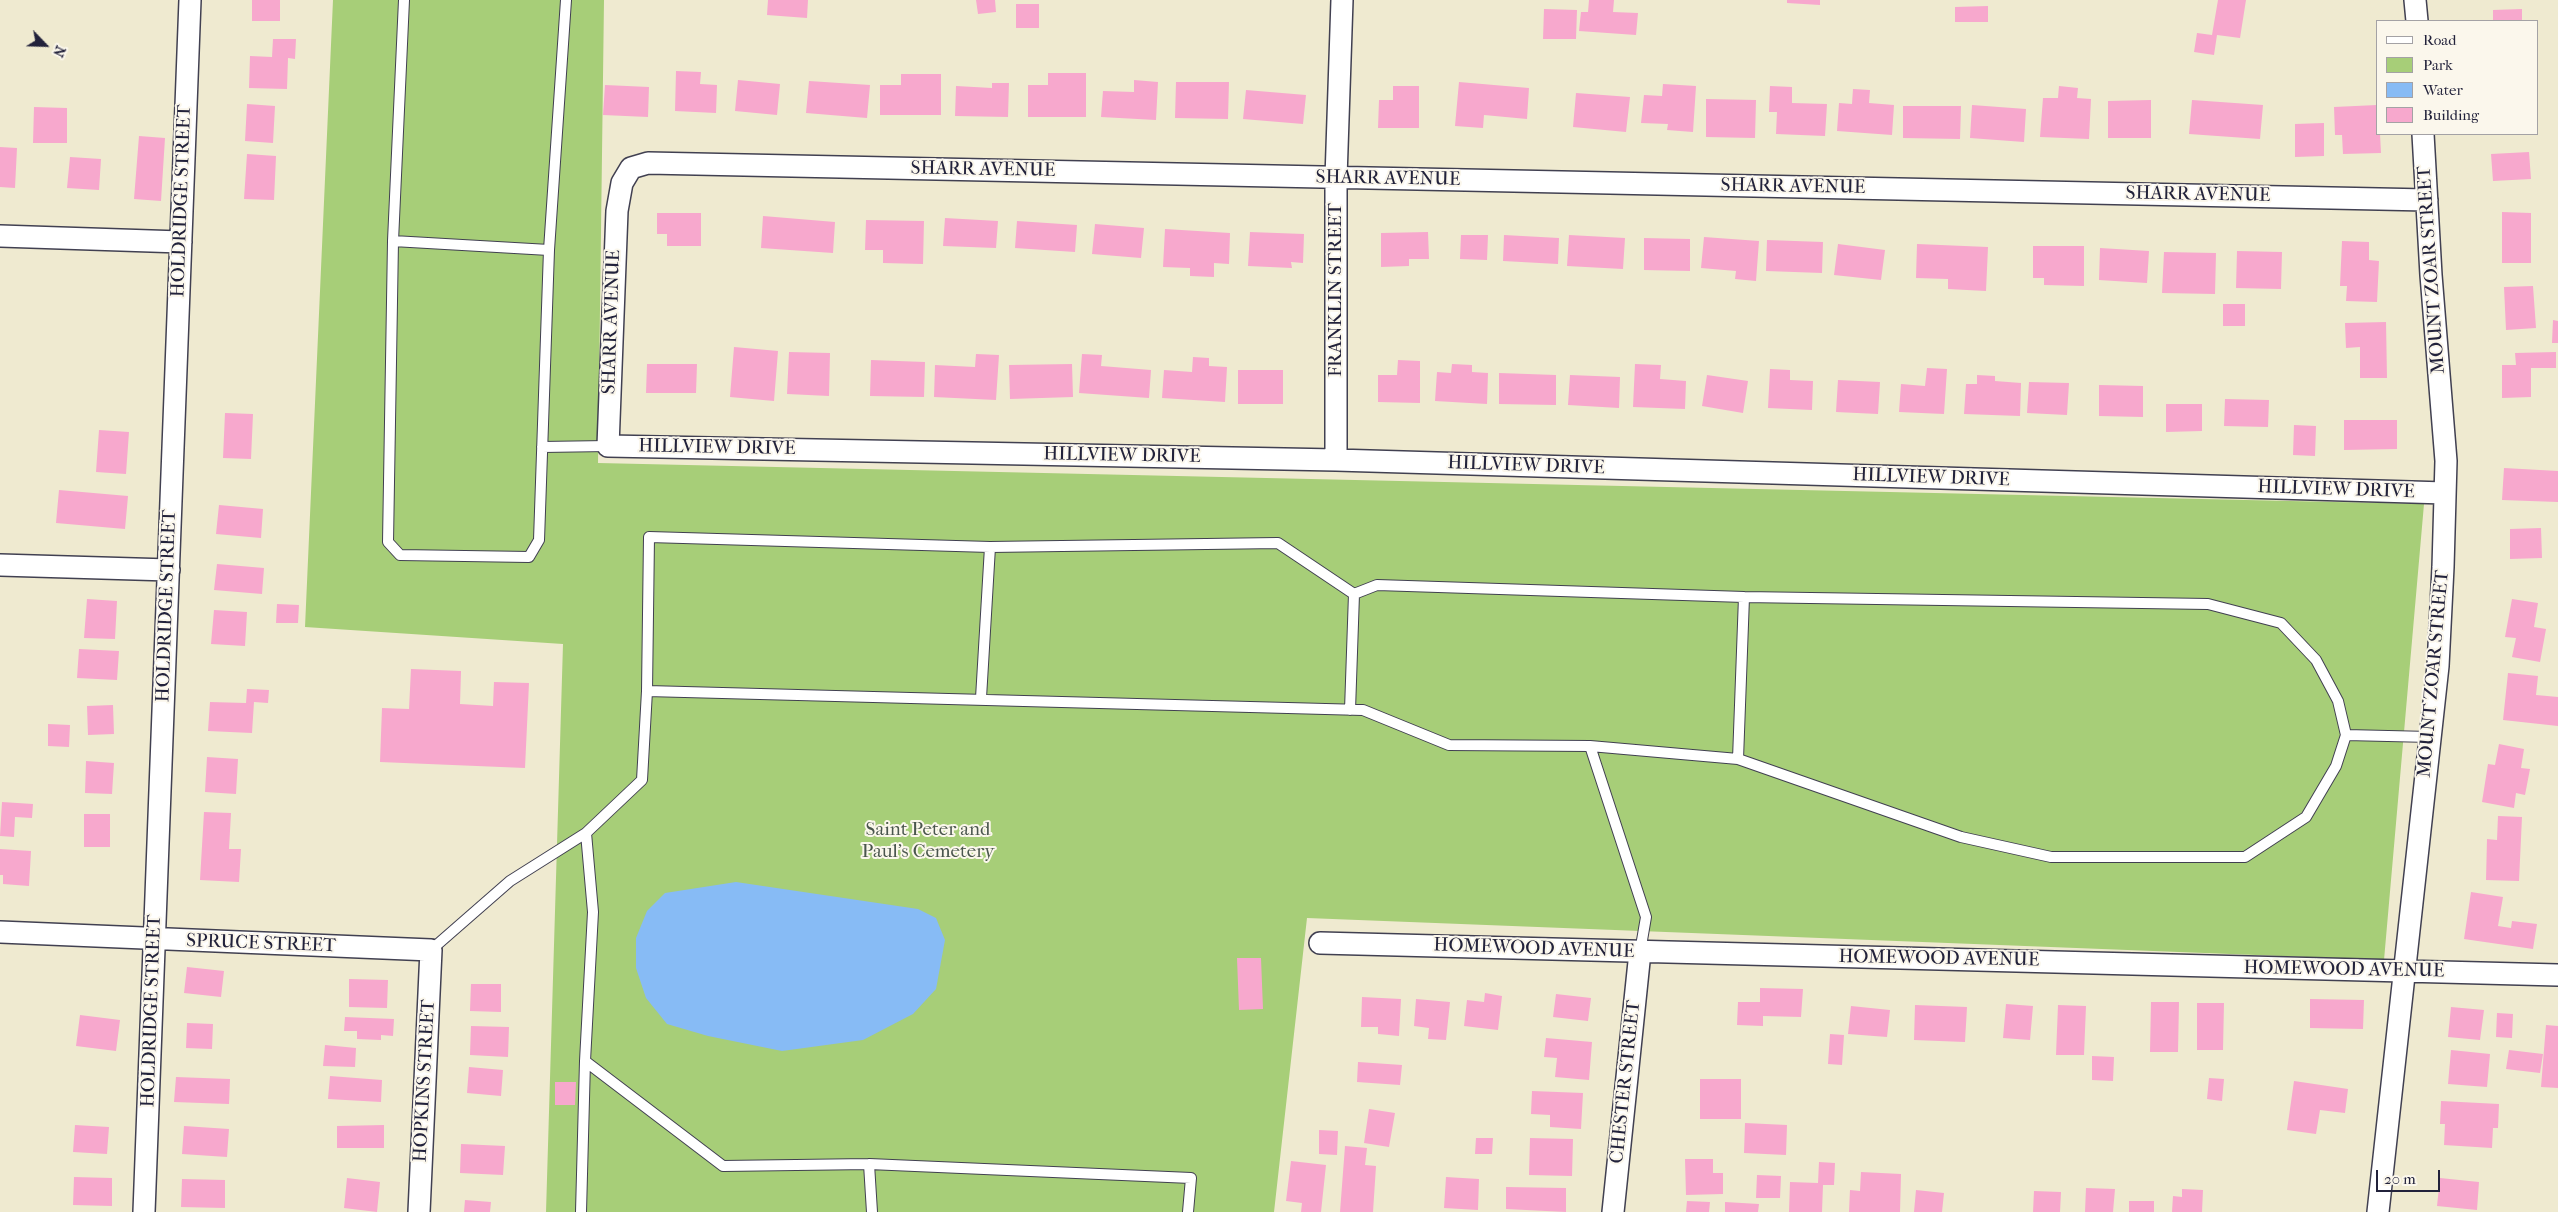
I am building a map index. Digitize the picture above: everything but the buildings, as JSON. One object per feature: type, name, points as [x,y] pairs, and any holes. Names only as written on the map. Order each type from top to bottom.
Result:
[{"type":"street","name":"HOLDRIDGE STREET","points":[[144,1212],[190,0]]},
{"type":"street","name":"FRANKLIN STREET","points":[[1336,460],[1336,178],[1342,0]]},
{"type":"street","points":[[2415,0],[2416,20]]},
{"type":"street","name":"MOUNT ZOAR STREET","points":[[2378,1212],[2438,666],[2446,461],[2423,135]]},
{"type":"street","name":"SHARR AVENUE","points":[[608,446],[616,211],[622,183],[631,168],[648,163],[2427,200]]},
{"type":"street","points":[[0,236],[181,242]]},
{"type":"street","name":"HILLVIEW DRIVE","points":[[608,446],[1336,460],[2445,493]]},
{"type":"street","points":[[0,565],[169,570]]},
{"type":"street","name":"SPRUCE STREET","points":[[0,932],[155,940],[431,950]]},
{"type":"street","name":"HOMEWOOD AVENUE","points":[[1320,943],[2558,975]]},
{"type":"street","name":"HOPKINS STREET","points":[[419,1212],[431,950]]},
{"type":"street","name":"CHESTER STREET","points":[[1613,1212],[1640,952]]},
{"type":"lane","points":[[404,0],[393,241],[388,542],[400,555],[528,557],[539,540],[549,250],[566,0]]},
{"type":"lane","points":[[393,241],[549,250]]},
{"type":"lane","points":[[542,447],[608,446]]},
{"type":"lane","points":[[431,950],[510,881],[586,833],[642,780],[647,691],[649,537],[990,547],[1278,543],[1354,594]]},
{"type":"lane","points":[[981,698],[990,547]]},
{"type":"lane","points":[[647,691],[981,698],[1363,710],[1449,744],[1590,746],[1738,759],[1961,837],[2051,857],[2245,857],[2306,817],[2336,766],[2346,735],[2338,701],[2316,660],[2281,623],[2208,604],[1744,597],[1377,585],[1354,594]]},
{"type":"lane","points":[[1350,710],[1354,594]]},
{"type":"lane","points":[[1738,759],[1744,597]]},
{"type":"lane","points":[[2346,735],[2430,737]]},
{"type":"lane","points":[[1590,746],[1646,917],[1640,952]]},
{"type":"lane","points":[[581,1212],[585,1061],[593,912],[586,833]]},
{"type":"lane","points":[[585,1061],[723,1166],[869,1164],[1191,1178],[1188,1212]]},
{"type":"lane","points":[[869,1164],[872,1212]]},
{"type":"green space","name":"Saint Peter and Paul's Cemetery","points":[[333,0],[604,0],[598,463],[2424,504],[2384,960],[1307,918],[1274,1212],[546,1212],[563,644],[305,627]]},
{"type":"water","points":[[736,882],[918,909],[936,918],[945,940],[936,989],[913,1014],[863,1040],[782,1051],[708,1036],[667,1024],[646,998],[636,968],[636,938],[647,911],[665,893]]}]
